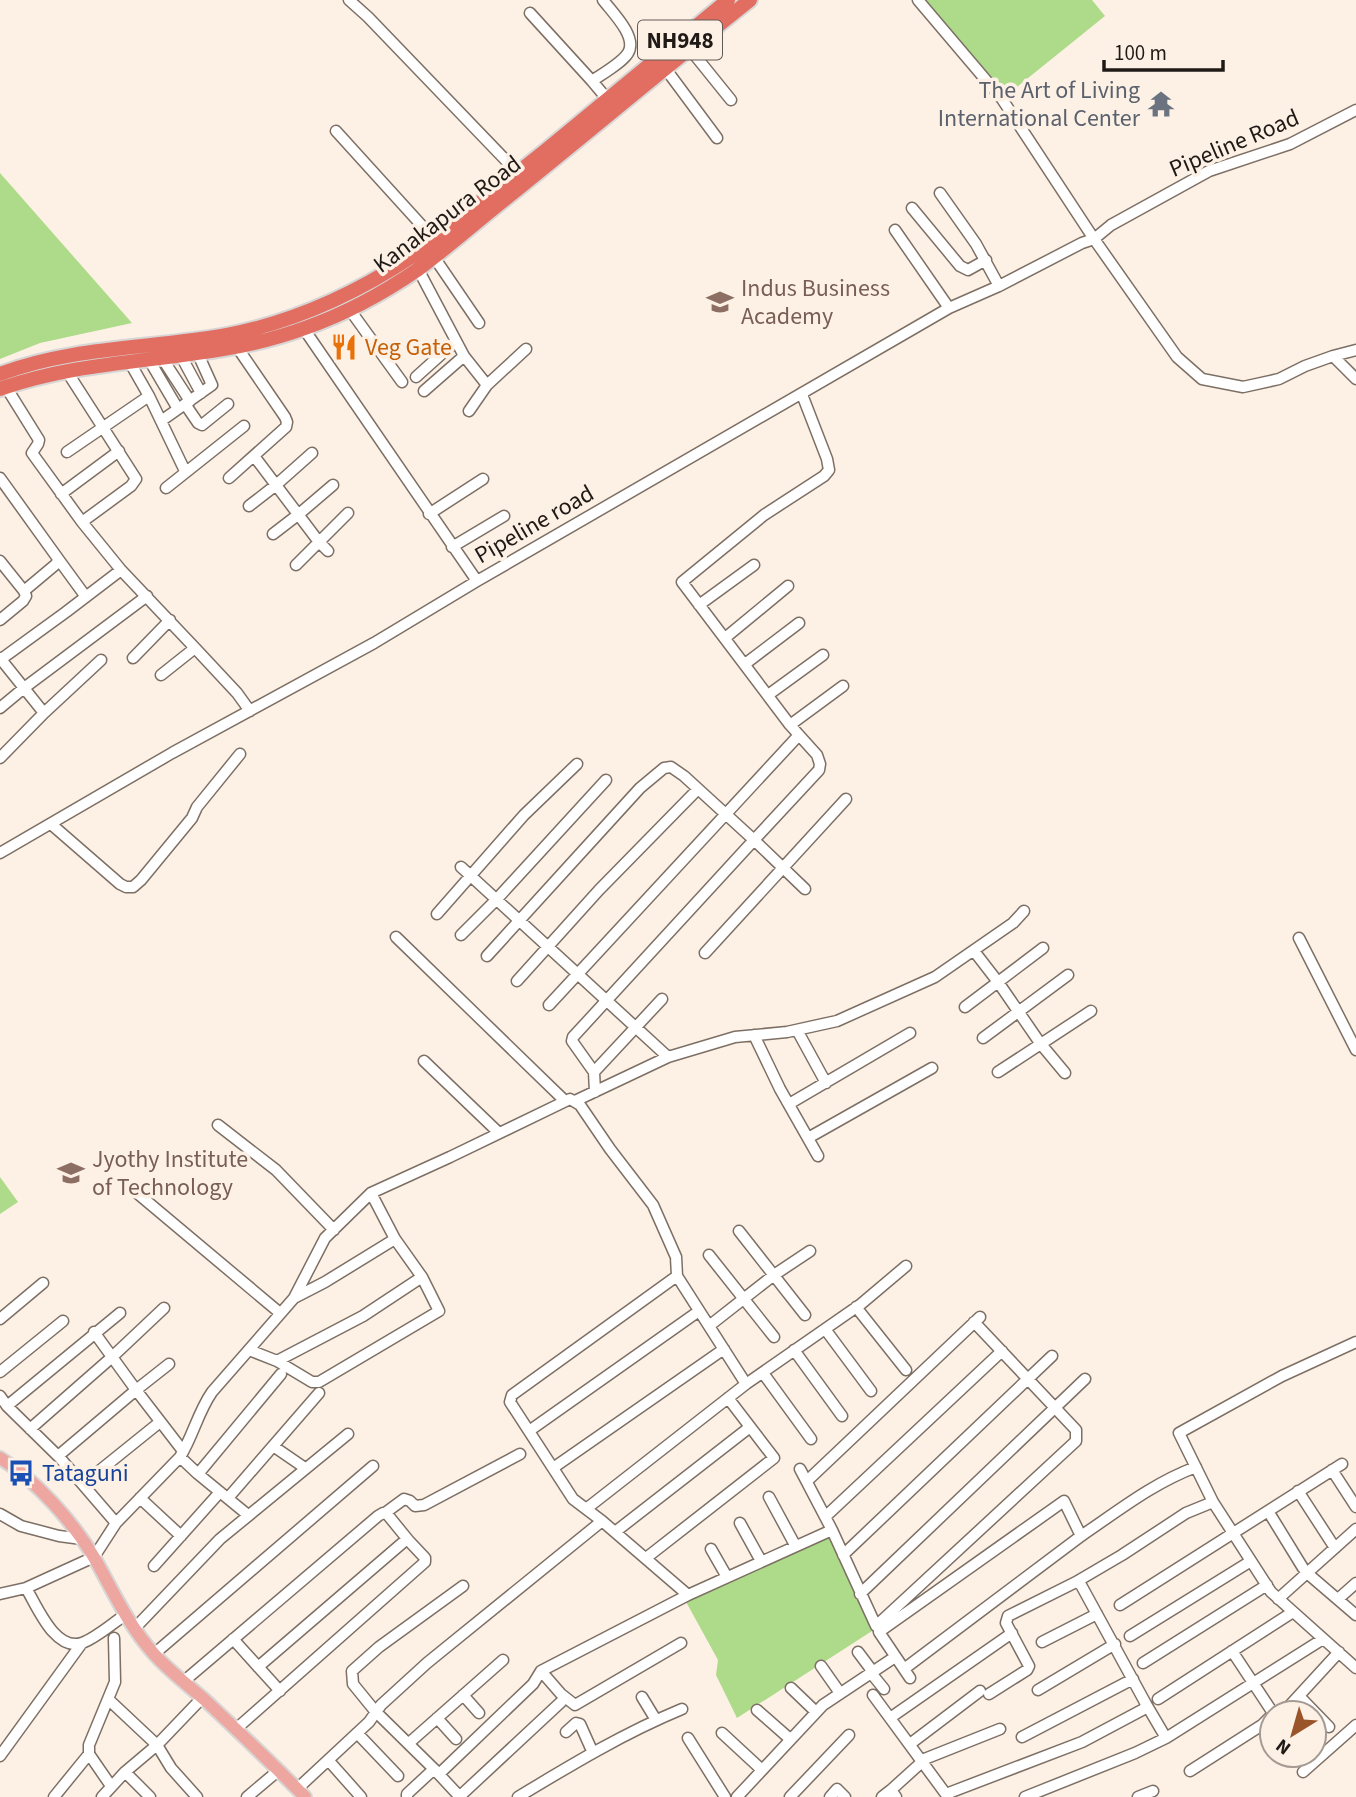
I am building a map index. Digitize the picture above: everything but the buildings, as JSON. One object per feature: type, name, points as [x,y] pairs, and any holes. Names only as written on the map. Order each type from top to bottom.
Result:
[{"type":"highway","name":"Kanakapura Road","points":[[2,384],[129,360],[198,354],[237,347],[304,329],[350,310],[418,269],[553,162],[727,0]]},
{"type":"highway","name":"Kanakapura Road","points":[[2,384],[46,359],[95,350],[227,335],[293,317],[340,298],[414,255],[608,100],[665,68],[750,0]]},
{"type":"highway","points":[[95,350],[98,365]]},
{"type":"main road","points":[[0,1458],[45,1496],[82,1539],[125,1615],[154,1654],[301,1793]]},
{"type":"street","points":[[349,0],[517,172]]},
{"type":"street","points":[[592,81],[628,54],[630,46],[625,29],[603,0]]},
{"type":"street","points":[[918,0],[1002,99],[1094,239],[1177,357],[1202,379],[1243,387],[1279,379],[1305,366],[1356,351]]},
{"type":"street","points":[[530,13],[608,100]]},
{"type":"street","points":[[689,48],[731,100]]},
{"type":"street","points":[[665,68],[717,138]]},
{"type":"street","name":"Pipeline Road","points":[[1094,239],[1111,225],[1209,171],[1290,144],[1356,110]]},
{"type":"street","points":[[336,131],[433,239]]},
{"type":"street","points":[[940,193],[986,260],[999,286]]},
{"type":"street","points":[[912,208],[960,266],[968,270],[986,260]]},
{"type":"street","points":[[895,230],[949,308]]},
{"type":"street","name":"Pipeline road","points":[[0,853],[172,753],[374,643],[949,308],[1094,239]]},
{"type":"street","points":[[434,257],[479,323]]},
{"type":"street","points":[[418,269],[464,356],[487,385]]},
{"type":"street","points":[[350,310],[402,382]]},
{"type":"street","points":[[304,329],[477,581]]},
{"type":"street","points":[[416,377],[456,341]]},
{"type":"street","points":[[229,478],[286,427],[287,422],[237,347]]},
{"type":"street","points":[[469,411],[487,385],[526,349]]},
{"type":"street","points":[[161,421],[212,385],[198,354]]},
{"type":"street","points":[[181,356],[201,393]]},
{"type":"street","points":[[424,391],[464,356]]},
{"type":"street","points":[[1333,356],[1356,379]]},
{"type":"street","points":[[155,358],[198,423],[202,425],[228,404]]},
{"type":"street","points":[[129,360],[185,471]]},
{"type":"street","points":[[66,370],[136,479],[131,486],[82,522]]},
{"type":"street","points":[[2,384],[39,440],[32,453],[82,522],[121,570],[170,620],[250,710]]},
{"type":"street","points":[[595,1092],[594,1072],[574,1046],[573,1037],[818,770],[820,764],[817,755],[790,724],[682,582],[764,515],[829,470],[803,393]]},
{"type":"street","points":[[67,452],[149,396]]},
{"type":"street","points":[[166,488],[244,426]]},
{"type":"street","points":[[61,494],[119,451]]},
{"type":"street","points":[[249,506],[312,453]]},
{"type":"street","points":[[254,456],[328,551]]},
{"type":"street","points":[[0,478],[86,597]]},
{"type":"street","points":[[429,514],[483,479]]},
{"type":"street","points":[[272,534],[333,485]]},
{"type":"street","points":[[296,565],[348,513]]},
{"type":"street","points":[[452,547],[504,516]]},
{"type":"street","points":[[24,591],[59,560]]},
{"type":"street","points":[[0,561],[26,596],[0,620]]},
{"type":"street","points":[[699,605],[754,565]]},
{"type":"street","points":[[44,713],[0,659],[121,570]]},
{"type":"street","points":[[725,638],[788,586]]},
{"type":"street","points":[[0,708],[147,596]]},
{"type":"street","points":[[134,658],[170,620]]},
{"type":"street","points":[[744,664],[799,623]]},
{"type":"street","points":[[161,675],[195,648]]},
{"type":"street","points":[[768,695],[822,655]]},
{"type":"street","points":[[0,758],[101,660]]},
{"type":"street","points":[[790,724],[843,686]]},
{"type":"street","points":[[549,1005],[799,735]]},
{"type":"street","points":[[51,824],[120,884],[133,887],[192,818],[197,807],[240,754]]},
{"type":"street","points":[[437,914],[524,815],[577,764]]},
{"type":"street","points":[[487,956],[640,788],[664,768],[671,767],[684,776],[805,889]]},
{"type":"street","points":[[461,935],[606,780]]},
{"type":"street","points":[[517,981],[599,890],[698,789]]},
{"type":"street","points":[[705,953],[846,799]]},
{"type":"street","points":[[461,867],[668,1057]]},
{"type":"street","points":[[0,1594],[26,1588],[94,1557],[116,1523],[181,1454],[203,1405],[212,1392],[294,1298],[325,1238],[371,1193],[668,1057],[735,1037],[797,1030],[837,1021],[935,977],[1013,923],[1024,911]]},
{"type":"street","points":[[396,937],[570,1101],[580,1105],[653,1205],[676,1257],[677,1276],[746,1384]]},
{"type":"street","points":[[1298,938],[1356,1050]]},
{"type":"street","points":[[965,1007],[1043,948]]},
{"type":"street","points":[[974,951],[1040,1044],[1065,1073]]},
{"type":"street","points":[[983,1038],[1068,975]]},
{"type":"street","points":[[594,1072],[662,999]]},
{"type":"street","points":[[998,1072],[1091,1011]]},
{"type":"street","points":[[797,1030],[826,1083]]},
{"type":"street","points":[[789,1104],[910,1033]]},
{"type":"street","points":[[754,1035],[818,1156]]},
{"type":"street","points":[[424,1061],[499,1133]]},
{"type":"street","points":[[808,1138],[932,1068]]},
{"type":"street","points":[[218,1125],[276,1170],[334,1230]]},
{"type":"street","points":[[136,1193],[280,1314]]},
{"type":"street","points":[[249,1350],[277,1361],[312,1382],[319,1382],[439,1311],[422,1277],[395,1239],[371,1193]]},
{"type":"street","points":[[739,1231],[805,1315]]},
{"type":"street","points":[[294,1298],[395,1239]]},
{"type":"street","points":[[709,1326],[774,1275],[810,1251]]},
{"type":"street","points":[[709,1255],[774,1337]]},
{"type":"street","points":[[586,1509],[746,1384],[856,1307],[906,1266]]},
{"type":"street","points":[[677,1276],[512,1395],[510,1402],[573,1499],[688,1595]]},
{"type":"street","points":[[277,1361],[363,1316],[422,1277]]},
{"type":"street","points":[[0,1319],[43,1283]]},
{"type":"street","points":[[856,1307],[906,1370]]},
{"type":"street","points":[[30,1429],[164,1308]]},
{"type":"street","points":[[529,1431],[699,1311]]},
{"type":"street","points":[[7,1406],[120,1313]]},
{"type":"street","points":[[800,1469],[832,1530],[876,1626],[1076,1441],[1076,1430],[1002,1351],[977,1319],[807,1482]]},
{"type":"street","points":[[0,1372],[63,1321]]},
{"type":"street","points":[[825,1329],[871,1391]]},
{"type":"street","points":[[94,1332],[181,1454],[198,1474],[248,1515]]},
{"type":"street","points":[[1356,1342],[1282,1376],[1179,1433],[1213,1502],[1267,1586],[1278,1599],[1356,1668]]},
{"type":"street","points":[[553,1468],[724,1349]]},
{"type":"street","points":[[794,1350],[842,1416]]},
{"type":"street","points":[[825,1517],[1002,1351]]},
{"type":"street","points":[[843,1555],[1052,1356]]},
{"type":"street","points":[[58,1456],[169,1364]]},
{"type":"street","points":[[762,1373],[811,1440]]},
{"type":"street","points":[[198,1474],[281,1374]]},
{"type":"street","points":[[860,1594],[1085,1379]]},
{"type":"street","points":[[154,1566],[273,1446],[319,1393]]},
{"type":"street","points":[[0,1396],[58,1456],[116,1523]]},
{"type":"street","points":[[646,1558],[774,1458],[728,1398]]},
{"type":"street","points":[[83,1485],[160,1422]]},
{"type":"street","points":[[615,1532],[750,1427]]},
{"type":"street","points":[[134,1629],[220,1539],[348,1434]]},
{"type":"street","points":[[273,1446],[305,1468]]},
{"type":"street","points":[[183,1682],[378,1516],[404,1499],[415,1506],[424,1506],[520,1454]]},
{"type":"street","points":[[1120,1605],[1342,1464]]},
{"type":"street","points":[[154,1654],[373,1466]]},
{"type":"street","points":[[1080,1536],[1064,1501],[879,1633],[907,1673],[1080,1536],[1173,1475],[1196,1467]]},
{"type":"street","points":[[1332,1470],[1356,1507]]},
{"type":"street","points":[[1298,1491],[1335,1548]]},
{"type":"street","points":[[769,1497],[795,1545]]},
{"type":"street","points":[[140,1498],[181,1536]]},
{"type":"street","points":[[910,1744],[985,1693],[1029,1669],[1029,1664],[1006,1621],[1010,1615],[1076,1582],[1186,1513],[1213,1502]]},
{"type":"street","points":[[1268,1511],[1305,1570],[1356,1615]]},
{"type":"street","points":[[236,1729],[425,1562],[425,1558],[385,1513]]},
{"type":"street","points":[[0,1514],[21,1526],[82,1539]]},
{"type":"street","points":[[301,1793],[369,1722],[376,1711],[427,1663],[602,1521]]},
{"type":"street","points":[[740,1523],[761,1561]]},
{"type":"street","points":[[407,1797],[407,1794],[437,1771],[533,1684],[541,1671],[688,1595],[832,1530]]},
{"type":"street","points":[[1278,1599],[1305,1570],[1356,1530]]},
{"type":"street","points":[[258,1667],[407,1539]]},
{"type":"street","points":[[711,1549],[727,1577]]},
{"type":"street","points":[[1130,1636],[1251,1561]]},
{"type":"street","points":[[1076,1582],[1081,1585],[1166,1738]]},
{"type":"street","points":[[1338,1599],[1356,1583]]},
{"type":"street","points":[[463,1586],[379,1647],[352,1671],[353,1684],[459,1797],[561,1702]]},
{"type":"street","points":[[1143,1663],[1267,1586]]},
{"type":"street","points":[[26,1588],[59,1639],[82,1643]]},
{"type":"street","points":[[1158,1699],[1293,1612]]},
{"type":"street","points":[[1042,1642],[1097,1614]]},
{"type":"street","points":[[0,1756],[82,1643],[125,1615]]},
{"type":"street","points":[[890,1718],[1012,1633]]},
{"type":"street","points":[[111,1786],[89,1754],[89,1745],[115,1682],[114,1638]]},
{"type":"street","points":[[233,1639],[280,1690]]},
{"type":"street","points":[[1025,1797],[1166,1738],[1323,1639]]},
{"type":"street","points":[[541,1671],[561,1694],[575,1705],[681,1643]]},
{"type":"street","points":[[1038,1690],[1115,1644]]},
{"type":"street","points":[[1232,1651],[1263,1699]]},
{"type":"street","points":[[858,1652],[884,1689]]},
{"type":"street","points":[[1296,1699],[1339,1652]]},
{"type":"street","points":[[737,1797],[823,1705],[895,1657]]},
{"type":"street","points":[[409,1743],[503,1660]]},
{"type":"street","points":[[821,1666],[840,1693]]},
{"type":"street","points":[[1022,1737],[1133,1679]]},
{"type":"street","points":[[791,1688],[816,1712]]},
{"type":"street","points":[[463,1695],[479,1713]]},
{"type":"street","points":[[873,1695],[947,1796],[1082,1742],[1144,1709],[1146,1704]]},
{"type":"street","points":[[1299,1696],[1329,1727]]},
{"type":"street","points":[[642,1697],[656,1720]]},
{"type":"street","points":[[102,1797],[202,1698]]},
{"type":"street","points":[[108,1699],[157,1745],[171,1768],[197,1797]]},
{"type":"street","points":[[518,1797],[593,1753],[682,1709]]},
{"type":"street","points":[[757,1710],[790,1740]]},
{"type":"street","points":[[437,1718],[456,1739]]},
{"type":"street","points":[[566,1732],[576,1723],[580,1724],[593,1753]]},
{"type":"street","points":[[1303,1773],[1356,1725]]},
{"type":"street","points":[[1189,1771],[1258,1728]]},
{"type":"street","points":[[890,1795],[922,1760],[1000,1729]]},
{"type":"street","points":[[357,1733],[398,1776]]},
{"type":"street","points":[[722,1733],[762,1770]]},
{"type":"street","points":[[790,1797],[849,1735]]},
{"type":"street","points":[[688,1738],[725,1797]]},
{"type":"street","points":[[54,1797],[89,1754]]},
{"type":"street","points":[[329,1761],[361,1797]]},
{"type":"street","points":[[247,1797],[279,1770]]},
{"type":"street","points":[[125,1772],[150,1797]]},
{"type":"street","points":[[830,1797],[837,1789],[845,1797]]},
{"type":"street","points":[[1138,1797],[1153,1791]]},
{"type":"green space","points":[[925,0],[1092,0],[1105,16],[1007,95]]},
{"type":"green space","points":[[0,173],[132,323],[40,343],[0,359]]},
{"type":"green space","points":[[0,1177],[18,1202],[0,1214]]},
{"type":"green space","points":[[829,1535],[872,1631],[737,1718],[716,1675],[718,1660],[685,1600]]},
{"type":"place","name":"The Art of Living International Center","points":[[1161,104]]},
{"type":"place","name":"Indus Business Academy","points":[[720,302]]},
{"type":"place","name":"Veg Gate","points":[[344,347]]},
{"type":"place","name":"Jyothy Institute of Technology","points":[[71,1173]]},
{"type":"place","name":"Tataguni","points":[[21,1473]]}]
